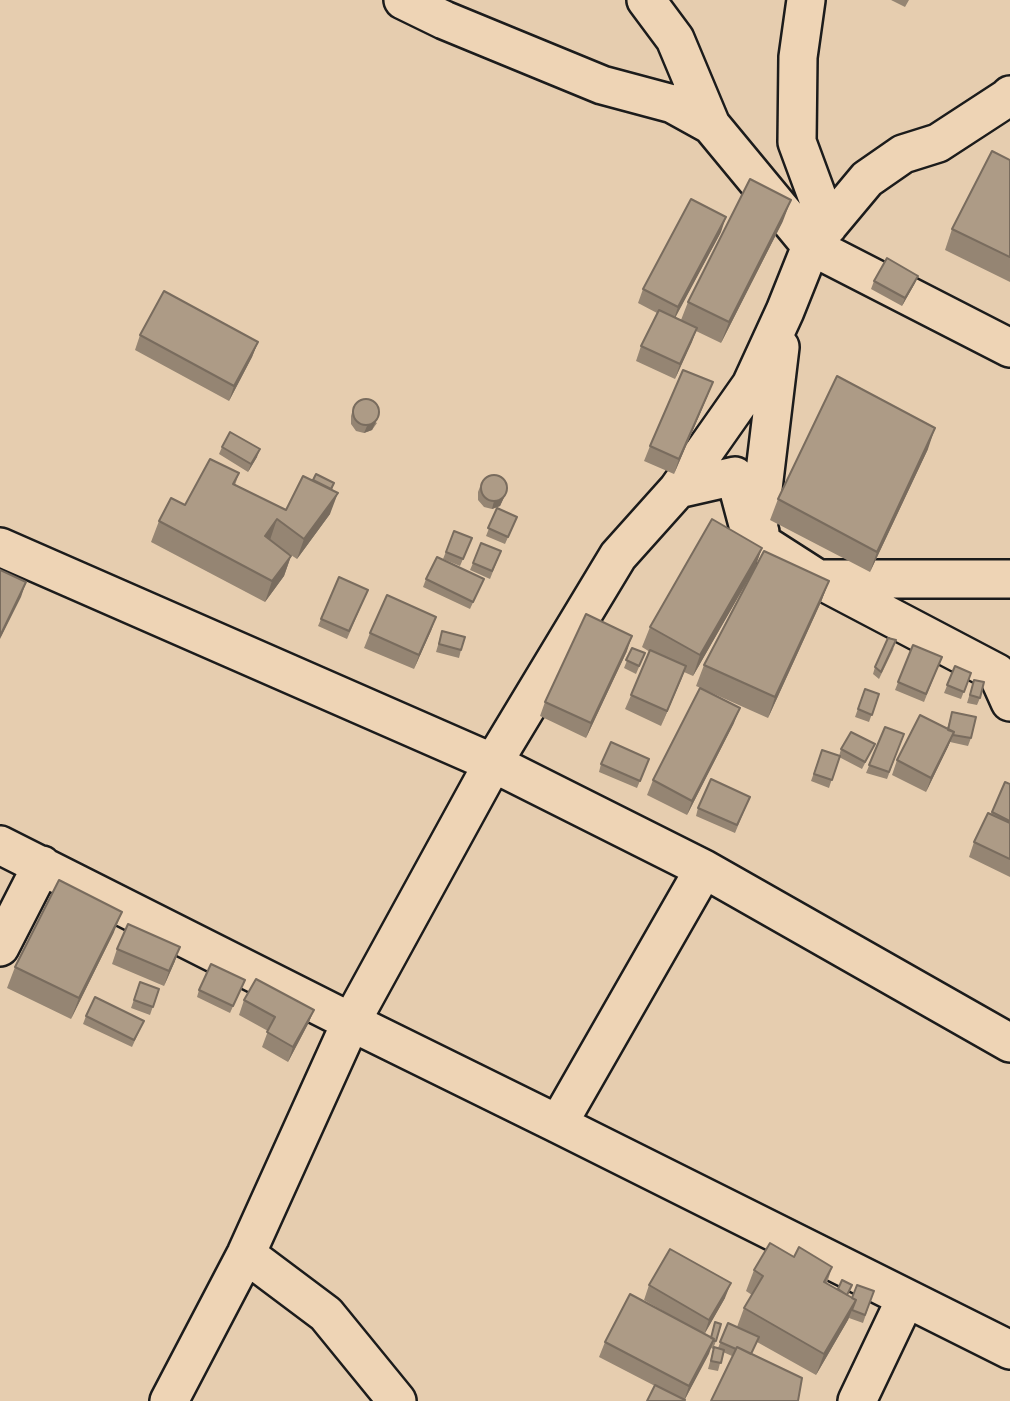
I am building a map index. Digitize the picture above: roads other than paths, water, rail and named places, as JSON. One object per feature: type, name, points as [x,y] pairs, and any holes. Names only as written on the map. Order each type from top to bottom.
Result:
[{"type":"street","points":[[403,0],[444,20],[602,85],[673,104],[711,125],[820,236],[1010,348]]},
{"type":"street","points":[[646,0],[675,39],[711,125]]},
{"type":"street","points":[[806,0],[798,57],[797,142],[820,236]]},
{"type":"street","points":[[169,1401],[246,1254],[351,1022],[493,763],[618,556],[678,489],[751,385],[820,236],[867,179],[903,154],[938,143],[1009,97]]},
{"type":"street","points":[[785,311],[758,530],[818,579],[1010,579]]},
{"type":"street","points":[[678,489],[734,476],[751,536],[818,579],[997,673],[1010,702]]},
{"type":"street","points":[[0,547],[493,763],[704,869],[1010,1043]]},
{"type":"street","points":[[0,845],[1010,1350]]},
{"type":"street","points":[[0,947],[42,866]]},
{"type":"street","points":[[558,1124],[704,869]]},
{"type":"street","points":[[246,1254],[326,1314],[397,1401]]},
{"type":"street","points":[[857,1401],[906,1298]]}]
